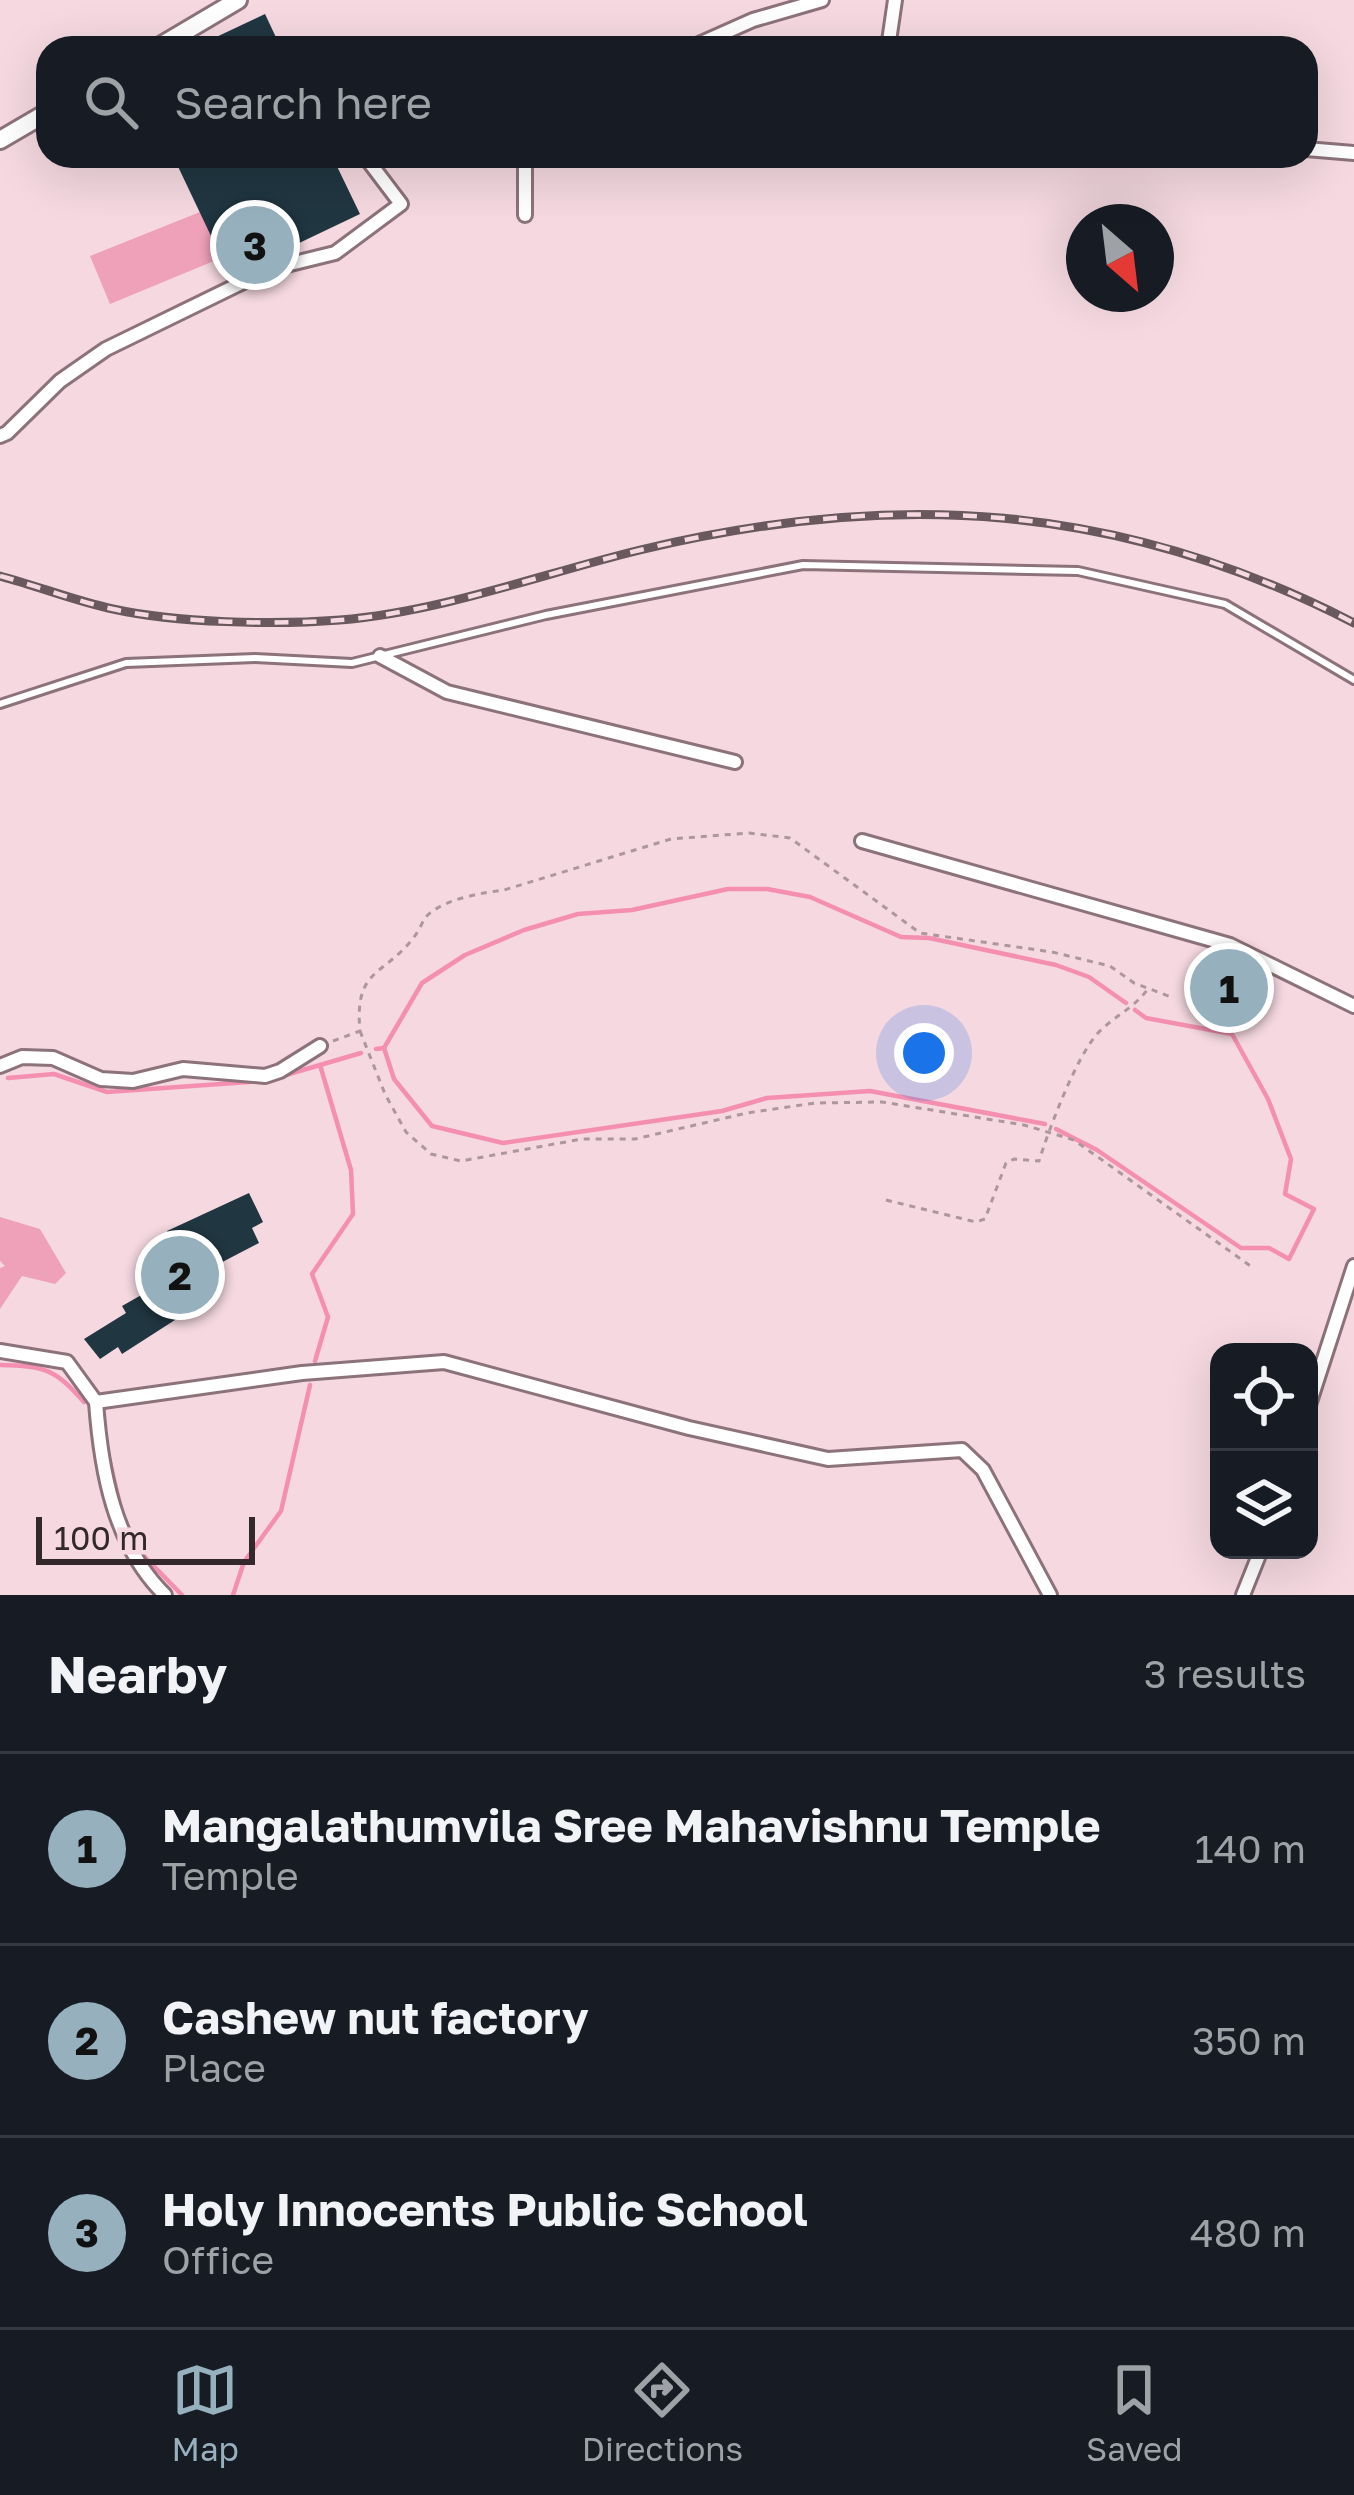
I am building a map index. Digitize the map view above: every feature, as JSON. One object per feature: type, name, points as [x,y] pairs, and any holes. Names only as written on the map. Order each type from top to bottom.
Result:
[{"type":"main road","points":[[177,36],[238,0]]},
{"type":"main road","points":[[0,140],[36,119]]},
{"type":"street","points":[[717,36],[822,0]]},
{"type":"street","points":[[890,36],[895,0]]},
{"type":"street","points":[[1318,150],[1354,153]]},
{"type":"street","points":[[0,436],[60,381],[106,349],[270,269],[335,253],[401,205],[374,168]]},
{"type":"street","points":[[525,168],[525,215]]},
{"type":"street","points":[[380,656],[446,692],[735,762]]},
{"type":"street","points":[[862,841],[1230,945],[1354,1006]]},
{"type":"street","points":[[0,1066],[22,1058],[53,1058],[100,1079],[133,1081],[183,1069],[265,1076],[320,1046]]},
{"type":"street","points":[[1318,1378],[1354,1265]]},
{"type":"street","points":[[0,1351],[68,1362],[96,1402],[100,1449],[125,1544],[165,1595]]},
{"type":"street","points":[[96,1402],[302,1373],[444,1362],[689,1428],[828,1459],[962,1450],[983,1470],[1050,1595]]},
{"type":"street","points":[[1243,1595],[1257,1559]]},
{"type":"lane","points":[[0,704],[127,663],[255,658],[352,663],[546,615],[803,565],[1078,571],[1225,604],[1354,680]]},
{"type":"path","points":[[1171,997],[1109,966],[1036,949],[920,933],[790,838],[749,832],[671,838],[566,872],[476,894],[429,913],[413,940],[370,975],[358,1006],[360,1031],[386,1094],[406,1132],[431,1154],[461,1161],[582,1139],[634,1139],[815,1103],[882,1102],[1048,1131],[1074,1140],[1252,1267]]},
{"type":"path","points":[[886,1200],[976,1222],[985,1219],[1006,1163],[1039,1161],[1048,1131],[1094,1037],[1134,1007],[1148,988]]},
{"type":"path","points":[[320,1046],[360,1031]]},
{"type":"shaded area","points":[[205,210],[226,256],[110,304],[90,256]]},
{"type":"shaded area","points":[[0,1217],[40,1229],[66,1273],[55,1284],[22,1276],[0,1309],[0,1268],[5,1266],[0,1261]]},
{"type":"building","points":[[265,14],[275,36],[218,36]]},
{"type":"building","points":[[179,168],[338,168],[360,214],[230,276]]},
{"type":"building","points":[[1235,959],[1245,964],[1263,993],[1218,1020],[1196,984]]},
{"type":"building","points":[[249,1193],[263,1222],[252,1228],[259,1243],[182,1283],[191,1300],[184,1305],[189,1311],[122,1354],[118,1347],[100,1359],[84,1339],[126,1313],[122,1306],[166,1281],[160,1269],[180,1259],[167,1231]]},
{"type":"waterway","points":[[384,1048],[422,983],[465,955],[578,914],[632,910],[728,889],[767,889],[810,897],[901,937],[929,938],[1056,965],[1089,977],[1126,1003]]},
{"type":"waterway","points":[[1056,1129],[1097,1150],[1241,1248],[1269,1248],[1289,1259],[1314,1209],[1285,1194],[1291,1159],[1268,1099],[1232,1034],[1146,1018],[1135,1010]]},
{"type":"waterway","points":[[376,1049],[384,1048],[394,1079],[432,1126],[503,1143],[722,1111],[767,1098],[870,1091],[1045,1124]]},
{"type":"waterway","points":[[279,1077],[361,1053]]},
{"type":"waterway","points":[[315,1361],[328,1317],[312,1274],[353,1214],[351,1170],[320,1065]]},
{"type":"waterway","points":[[8,1078],[54,1074],[107,1092],[262,1081]]},
{"type":"waterway","points":[[0,1365],[47,1371],[84,1402]]},
{"type":"waterway","points":[[233,1595],[244,1562],[281,1511],[310,1385]]},
{"type":"waterway","points":[[107,1450],[121,1509]]},
{"type":"waterway","points":[[131,1536],[140,1552],[182,1595]]},
{"type":"railway","points":[[0,576],[138,614],[256,622],[340,620],[453,601],[640,550],[734,531],[916,514],[1004,518],[1092,531],[1179,552],[1266,583],[1354,623]]},
{"type":"place","name":"Holy Innocents Public School","points":[[255,245]]},
{"type":"place","name":"Mangalathumvila Sree Mahavishnu Temple","points":[[1229,988]]},
{"type":"place","name":"Cashew nut factory","points":[[180,1275]]}]
